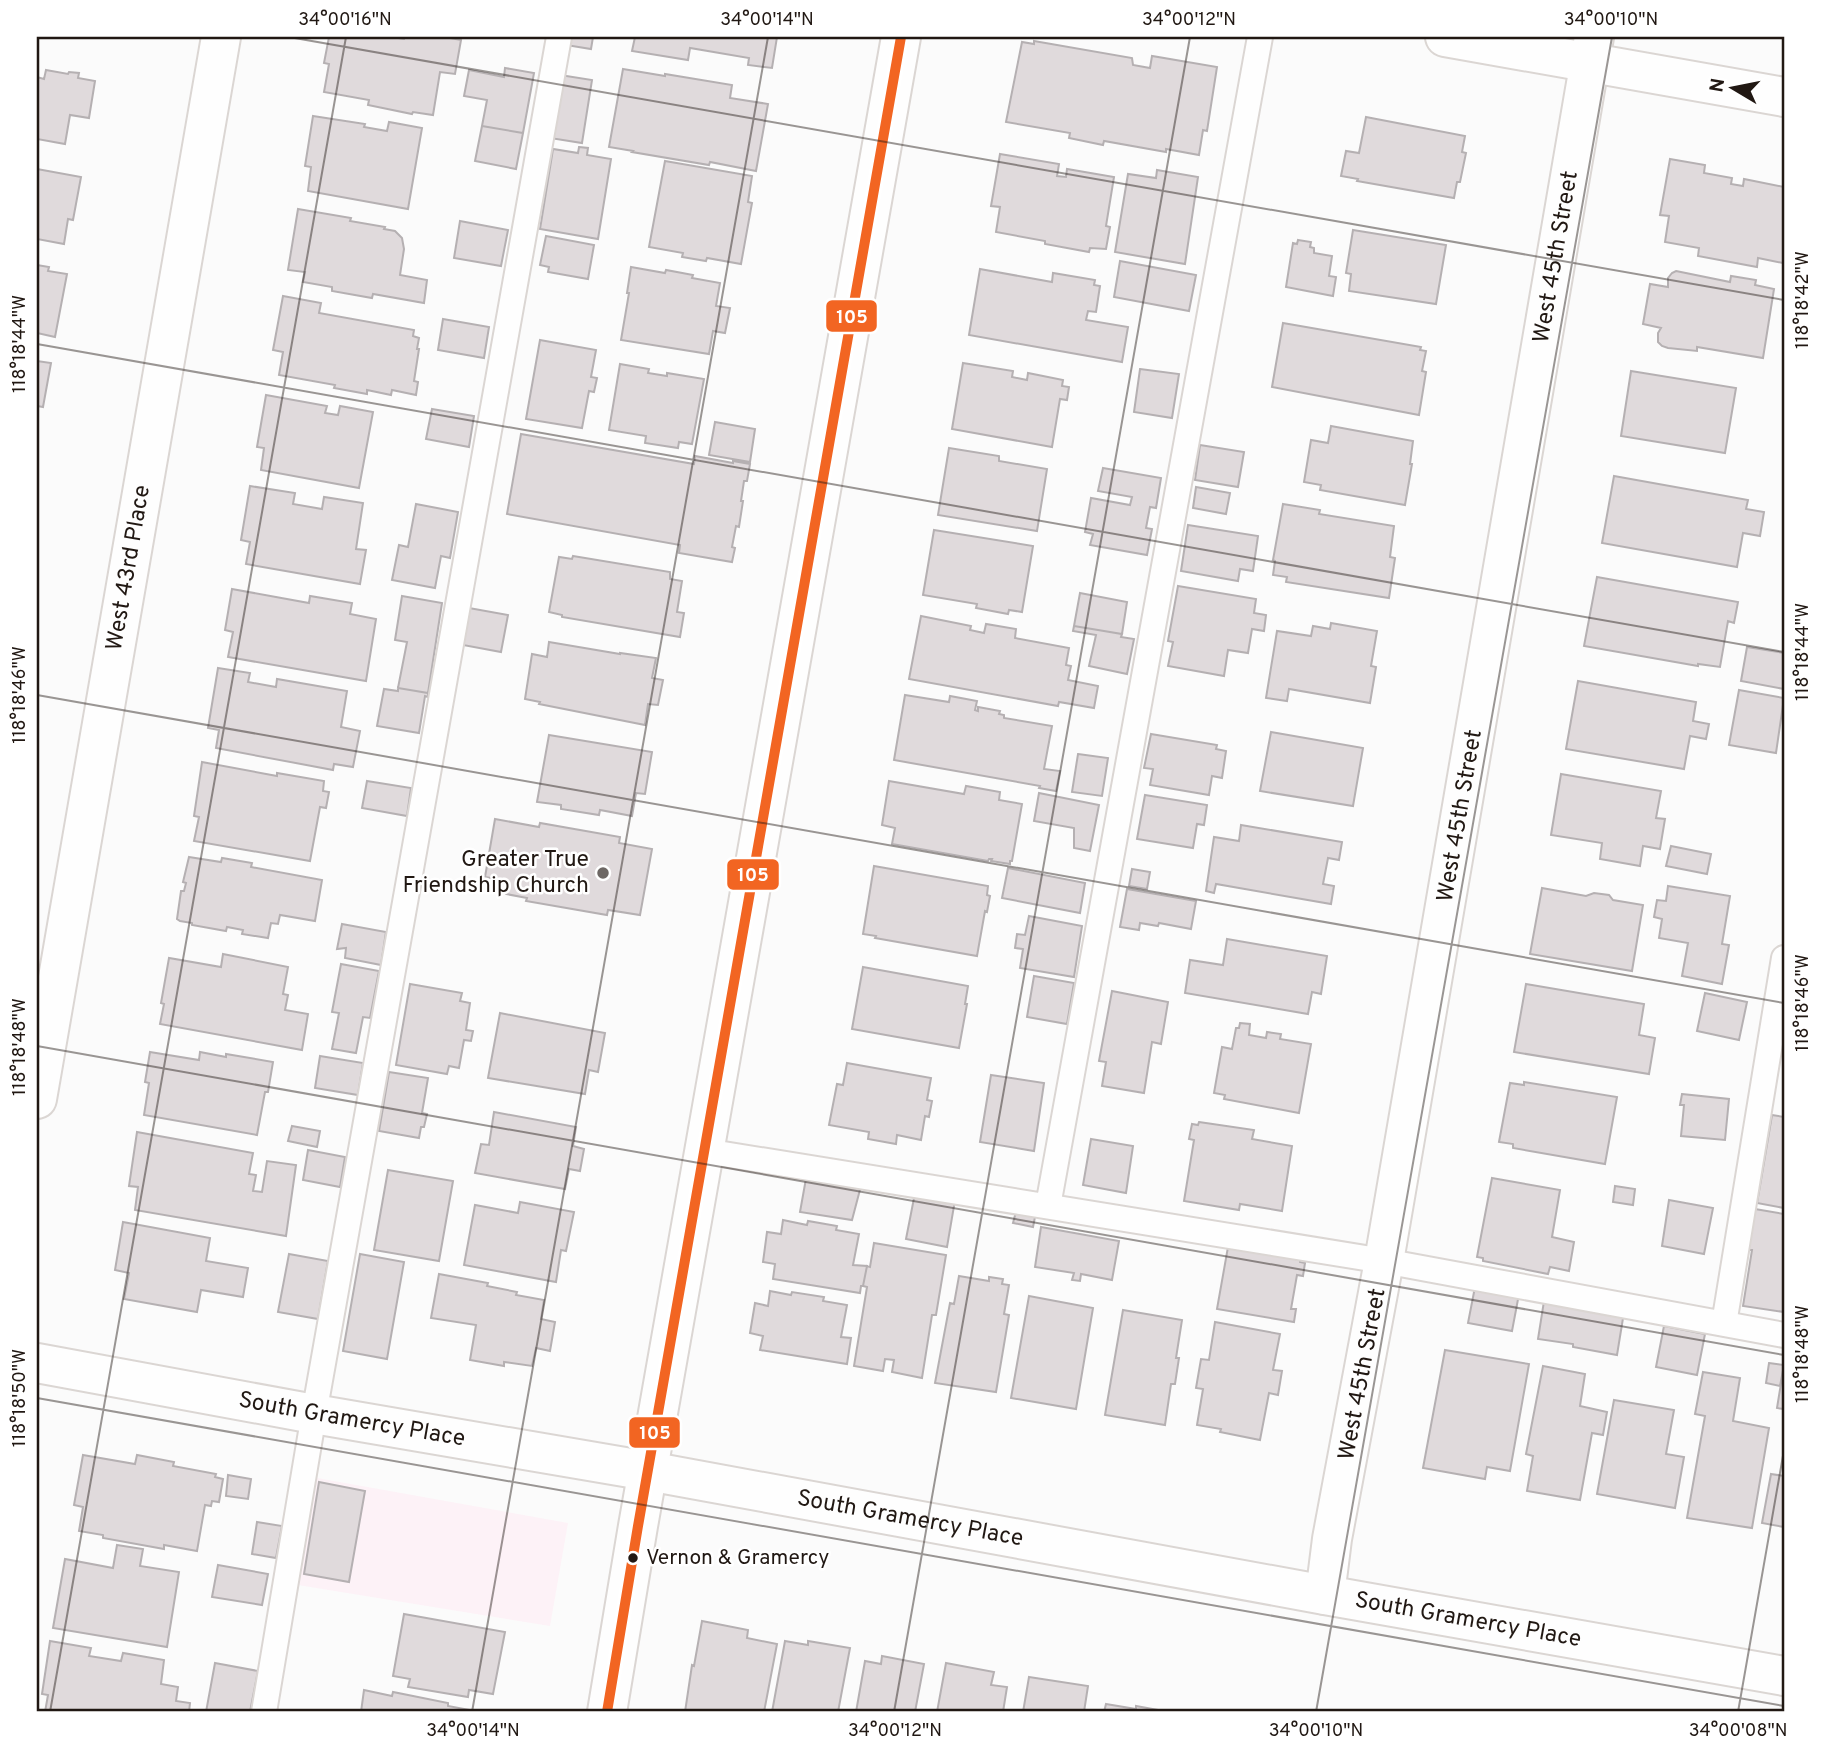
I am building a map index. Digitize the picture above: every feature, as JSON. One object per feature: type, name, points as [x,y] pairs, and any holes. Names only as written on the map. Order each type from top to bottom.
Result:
[{"type":"street","name":"West 43rd Place","points":[[37,1099],[221,37]]},
{"type":"street","points":[[607,1712],[901,37]]},
{"type":"street","points":[[1445,37],[1591,50],[1784,97]]},
{"type":"street","name":"West 45th Street","points":[[1325,1595],[1333,1532],[1384,1261],[1591,50]]},
{"type":"street","name":"South Gramercy Place","points":[[37,1363],[1784,1676]]},
{"type":"lane","points":[[264,1712],[314,1414],[559,37]]},
{"type":"lane","points":[[1048,1206],[1260,37]]},
{"type":"lane","points":[[1724,1324],[1784,958]]},
{"type":"lane","points":[[705,1151],[1384,1261],[1784,1335]]},
{"type":"shaded area","points":[[317,1478],[568,1523],[550,1626],[298,1585]]},
{"type":"building","points":[[329,37],[445,37],[461,40],[455,74],[440,72],[433,115],[412,114],[368,105],[369,100],[324,92],[329,64],[324,63]]},
{"type":"building","points":[[568,37],[593,37],[591,49],[566,45]]},
{"type":"building","points":[[635,37],[777,37],[772,68],[748,65],[749,58],[690,48],[688,60],[632,51]]},
{"type":"building","points":[[1034,41],[1132,58],[1133,65],[1150,68],[1152,56],[1217,67],[1207,131],[1203,130],[1199,155],[1104,141],[1103,145],[1069,138],[1070,133],[1006,122],[1022,42],[1034,44]]},
{"type":"building","points":[[505,68],[534,73],[523,133],[482,126],[487,100],[464,96],[469,70],[504,77]]},
{"type":"building","points":[[623,69],[732,85],[730,98],[768,104],[756,171],[609,147]]},
{"type":"building","points":[[46,70],[79,73],[78,78],[95,81],[89,118],[70,115],[65,144],[37,139],[37,77],[44,79]]},
{"type":"building","points":[[560,75],[592,80],[582,143],[550,138]]},
{"type":"building","points":[[313,116],[365,124],[364,127],[387,131],[389,122],[422,128],[408,209],[308,191],[311,167],[305,166]]},
{"type":"building","points":[[1366,117],[1465,136],[1462,152],[1466,153],[1454,198],[1341,176],[1346,151],[1359,153]]},
{"type":"building","points":[[482,126],[523,133],[516,169],[475,161]]},
{"type":"building","points":[[579,147],[588,148],[587,155],[611,159],[598,239],[540,229],[553,149],[578,153]]},
{"type":"building","points":[[1000,154],[1059,164],[1057,176],[1066,177],[1067,169],[1114,177],[1106,226],[1110,227],[1106,249],[1090,248],[1089,252],[996,232],[1000,207],[991,206]]},
{"type":"building","points":[[1670,159],[1705,165],[1704,173],[1732,178],[1731,184],[1743,186],[1744,179],[1784,187],[1783,263],[1758,258],[1757,267],[1698,256],[1699,248],[1665,242],[1669,216],[1660,215]]},
{"type":"building","points":[[665,161],[752,176],[748,202],[752,203],[741,264],[682,257],[683,253],[649,247]]},
{"type":"building","points":[[37,169],[81,177],[73,220],[68,219],[64,244],[37,239]]},
{"type":"building","points":[[1157,170],[1198,177],[1185,264],[1115,252],[1128,174],[1156,178]]},
{"type":"building","points":[[298,209],[351,218],[350,221],[395,231],[402,238],[404,249],[400,275],[427,280],[424,303],[373,294],[372,298],[332,291],[332,287],[303,282],[305,272],[288,270]]},
{"type":"building","points":[[460,221],[508,230],[501,266],[454,258]]},
{"type":"building","points":[[1353,230],[1446,245],[1436,304],[1349,291],[1351,274],[1346,273]]},
{"type":"building","points":[[546,236],[594,245],[588,279],[548,272],[549,267],[540,265]]},
{"type":"building","points":[[1298,240],[1311,242],[1310,247],[1314,248],[1314,253],[1332,256],[1329,276],[1336,277],[1333,296],[1286,287],[1293,243],[1297,244]]},
{"type":"building","points":[[1120,261],[1196,275],[1189,311],[1114,297]]},
{"type":"building","points":[[37,265],[49,267],[48,271],[67,274],[55,337],[37,333]]},
{"type":"building","points":[[631,267],[665,273],[666,270],[720,283],[716,306],[730,308],[725,333],[713,331],[709,354],[621,340]]},
{"type":"building","points":[[980,269],[1052,282],[1053,273],[1095,280],[1094,285],[1100,286],[1096,312],[1088,311],[1086,320],[1128,327],[1122,362],[969,335]]},
{"type":"building","points":[[1676,271],[1730,282],[1731,276],[1756,280],[1755,285],[1774,289],[1763,358],[1697,347],[1697,351],[1668,348],[1658,342],[1661,328],[1643,324],[1650,284],[1668,287],[1668,278]]},
{"type":"building","points":[[283,296],[321,303],[319,313],[414,330],[413,336],[419,338],[414,381],[418,382],[416,395],[392,390],[391,395],[367,390],[367,394],[279,375],[283,352],[273,350]]},
{"type":"building","points":[[443,319],[489,327],[484,358],[438,350]]},
{"type":"building","points":[[1283,323],[1421,347],[1420,350],[1426,351],[1422,371],[1426,372],[1419,415],[1272,387]]},
{"type":"building","points":[[540,340],[596,350],[591,377],[597,378],[594,392],[589,391],[582,428],[526,419]]},
{"type":"building","points":[[37,361],[51,363],[43,407],[37,406]]},
{"type":"building","points":[[963,363],[1013,371],[1012,377],[1027,380],[1028,373],[1063,380],[1062,386],[1069,387],[1067,400],[1060,399],[1052,447],[952,429]]},
{"type":"building","points":[[620,364],[649,369],[648,373],[704,379],[692,444],[679,442],[678,448],[645,443],[646,436],[609,430]]},
{"type":"building","points":[[1140,369],[1179,374],[1172,418],[1134,412]]},
{"type":"building","points":[[1631,371],[1736,388],[1725,453],[1621,436]]},
{"type":"building","points":[[266,395],[327,406],[325,413],[338,415],[340,406],[373,412],[359,488],[261,470],[264,448],[257,447]]},
{"type":"building","points":[[432,409],[474,416],[469,447],[426,439]]},
{"type":"building","points":[[715,422],[755,429],[750,462],[709,455]]},
{"type":"building","points":[[1331,426],[1413,441],[1405,505],[1320,490],[1321,485],[1304,482],[1311,440],[1328,443]]},
{"type":"building","points":[[521,434],[694,464],[695,456],[750,464],[747,481],[744,481],[739,527],[736,526],[732,547],[735,548],[732,562],[679,553],[680,545],[507,514]]},
{"type":"building","points":[[1200,445],[1244,452],[1238,487],[1195,480]]},
{"type":"building","points":[[949,448],[999,456],[999,461],[1047,469],[1037,531],[938,515]]},
{"type":"building","points":[[1103,468],[1161,478],[1156,508],[1150,507],[1146,528],[1152,529],[1147,555],[1090,545],[1093,534],[1085,532],[1091,498],[1130,505],[1132,497],[1098,491]]},
{"type":"building","points":[[1614,476],[1748,500],[1746,509],[1764,512],[1760,536],[1743,533],[1737,567],[1602,543]]},
{"type":"building","points":[[250,486],[295,493],[293,504],[322,509],[324,497],[363,503],[356,549],[366,550],[360,584],[246,564],[250,542],[241,540]]},
{"type":"building","points":[[1196,487],[1230,493],[1226,514],[1193,508]]},
{"type":"building","points":[[416,504],[458,512],[450,558],[441,556],[435,588],[392,580],[399,545],[408,547]]},
{"type":"building","points":[[1283,504],[1320,510],[1319,514],[1394,526],[1390,557],[1395,558],[1389,598],[1286,582],[1287,577],[1273,575]]},
{"type":"building","points":[[1188,525],[1258,536],[1253,571],[1240,569],[1238,581],[1181,571]]},
{"type":"building","points":[[934,530],[1033,546],[1022,612],[1009,610],[1008,614],[976,608],[977,604],[923,595]]},
{"type":"building","points":[[573,556],[670,572],[670,579],[682,581],[677,612],[684,613],[680,637],[562,617],[549,612],[559,557],[572,559]]},
{"type":"building","points":[[1597,577],[1738,602],[1734,623],[1728,621],[1720,667],[1698,666],[1584,646]]},
{"type":"building","points":[[1178,586],[1256,599],[1254,613],[1266,615],[1264,631],[1252,629],[1248,653],[1228,650],[1224,676],[1168,666],[1173,642],[1168,641]]},
{"type":"building","points":[[232,589],[309,603],[310,596],[352,603],[350,614],[376,619],[366,681],[228,657],[233,632],[225,630]]},
{"type":"building","points":[[1080,593],[1127,602],[1122,634],[1074,626]]},
{"type":"building","points":[[402,596],[442,603],[428,693],[398,688],[407,642],[395,640]]},
{"type":"building","points":[[469,608],[508,615],[501,652],[463,645]]},
{"type":"building","points":[[921,616],[971,626],[970,630],[984,633],[986,624],[1016,629],[1015,638],[1069,648],[1066,665],[1071,666],[1068,680],[1098,686],[1094,708],[1059,702],[1058,706],[909,679]]},
{"type":"building","points":[[1331,623],[1377,631],[1371,666],[1376,667],[1370,703],[1289,689],[1287,701],[1266,698],[1277,631],[1311,636],[1313,626],[1330,629]]},
{"type":"building","points":[[1074,626],[1122,634],[1121,637],[1134,639],[1127,674],[1089,666],[1096,635],[1073,631]]},
{"type":"building","points":[[549,642],[656,658],[652,678],[663,680],[658,705],[648,704],[645,725],[525,699],[532,654],[547,657]]},
{"type":"building","points":[[1747,647],[1784,653],[1784,689],[1741,681]]},
{"type":"building","points":[[218,668],[250,673],[248,682],[276,687],[277,679],[347,691],[341,727],[360,731],[353,767],[334,764],[333,770],[216,748],[219,730],[208,728]]},
{"type":"building","points":[[1578,681],[1696,702],[1693,721],[1709,724],[1706,739],[1690,736],[1684,769],[1566,749]]},
{"type":"building","points":[[398,688],[428,693],[428,697],[425,696],[419,733],[377,726],[384,689],[398,691]]},
{"type":"building","points":[[1739,690],[1784,698],[1776,753],[1729,745]]},
{"type":"building","points":[[905,695],[949,702],[950,696],[977,701],[975,710],[978,711],[978,707],[1000,711],[999,714],[1004,715],[1004,718],[1052,726],[1044,769],[1060,771],[1056,791],[894,760]]},
{"type":"building","points":[[1271,732],[1363,748],[1353,806],[1260,791]]},
{"type":"building","points":[[1151,734],[1217,745],[1216,749],[1226,751],[1222,778],[1212,776],[1209,795],[1150,785],[1153,769],[1144,768]]},
{"type":"building","points":[[549,735],[652,752],[645,794],[636,793],[632,816],[600,810],[599,815],[537,802]]},
{"type":"building","points":[[1078,754],[1108,758],[1102,796],[1072,792]]},
{"type":"building","points":[[202,762],[277,776],[277,773],[324,781],[323,791],[329,792],[326,808],[320,807],[310,861],[194,841],[199,817],[194,816]]},
{"type":"building","points":[[1561,774],[1661,791],[1656,818],[1665,819],[1660,849],[1643,846],[1640,866],[1600,859],[1602,843],[1551,835]]},
{"type":"building","points":[[367,781],[411,788],[407,816],[362,808]]},
{"type":"building","points":[[889,781],[964,794],[966,786],[1000,792],[999,800],[1022,804],[1010,864],[892,844],[895,828],[882,825]]},
{"type":"building","points":[[1039,793],[1099,805],[1090,851],[1074,848],[1074,828],[1034,821]]},
{"type":"building","points":[[1145,795],[1207,805],[1204,825],[1197,824],[1193,848],[1137,839]]},
{"type":"building","points":[[495,819],[539,827],[540,823],[620,837],[619,843],[652,849],[640,915],[608,910],[607,915],[526,901],[527,898],[506,894],[508,881],[485,877]]},
{"type":"building","points":[[1241,825],[1342,842],[1339,860],[1328,858],[1323,884],[1334,886],[1331,904],[1216,884],[1214,893],[1206,891],[1214,837],[1239,841]]},
{"type":"building","points":[[1671,846],[1711,854],[1707,874],[1666,866]]},
{"type":"building","points":[[189,857],[221,862],[222,858],[252,863],[251,867],[322,880],[315,921],[280,915],[278,924],[271,923],[268,938],[242,934],[243,930],[227,927],[226,931],[180,921],[177,919]]},
{"type":"building","points":[[874,866],[988,886],[987,895],[990,896],[977,956],[863,934]]},
{"type":"building","points":[[1008,868],[1085,883],[1080,913],[1002,898]]},
{"type":"building","points":[[1132,869],[1150,872],[1147,889],[1129,886]]},
{"type":"building","points":[[1668,886],[1730,896],[1722,944],[1729,945],[1722,984],[1682,976],[1688,943],[1659,938],[1662,919],[1654,917],[1657,900],[1666,901]]},
{"type":"building","points":[[1542,888],[1586,896],[1594,893],[1609,895],[1613,900],[1643,905],[1632,971],[1530,954]]},
{"type":"building","points":[[1127,889],[1196,901],[1191,929],[1159,923],[1158,926],[1140,923],[1139,930],[1120,927]]},
{"type":"building","points":[[1029,916],[1082,926],[1074,977],[1020,968],[1023,949],[1015,948],[1017,934],[1025,935]]},
{"type":"building","points":[[342,924],[386,932],[381,965],[345,958],[346,948],[337,949]]},
{"type":"building","points":[[1227,939],[1327,956],[1321,994],[1312,992],[1308,1014],[1185,993],[1190,960],[1223,965]]},
{"type":"building","points":[[223,954],[288,967],[283,994],[288,995],[285,1010],[308,1014],[302,1050],[160,1024],[169,958],[221,967]]},
{"type":"building","points":[[341,964],[379,971],[370,1018],[363,1017],[356,1053],[332,1049],[339,1013],[332,1012]]},
{"type":"building","points":[[863,967],[968,986],[959,1048],[852,1029]]},
{"type":"building","points":[[1034,976],[1074,983],[1067,1024],[1027,1017]]},
{"type":"building","points":[[410,984],[462,993],[460,1001],[470,1003],[466,1030],[473,1031],[471,1041],[464,1040],[459,1068],[449,1066],[447,1074],[396,1065]]},
{"type":"building","points":[[1526,984],[1644,1004],[1639,1035],[1655,1038],[1649,1074],[1514,1052]]},
{"type":"building","points":[[1112,991],[1168,1002],[1161,1044],[1152,1042],[1144,1093],[1102,1086],[1106,1062],[1099,1061]]},
{"type":"building","points":[[1705,993],[1747,1002],[1739,1040],[1697,1031]]},
{"type":"building","points":[[500,1013],[605,1033],[598,1072],[589,1070],[585,1094],[488,1078]]},
{"type":"building","points":[[1240,1023],[1250,1024],[1249,1035],[1266,1038],[1267,1032],[1281,1034],[1280,1039],[1311,1044],[1299,1113],[1224,1099],[1225,1095],[1214,1093],[1222,1047],[1232,1049],[1236,1028],[1239,1028]]},
{"type":"building","points":[[150,1052],[199,1060],[200,1052],[226,1057],[226,1054],[273,1062],[257,1135],[144,1115],[149,1083],[145,1082]]},
{"type":"building","points":[[320,1056],[363,1063],[358,1095],[315,1088]]},
{"type":"building","points":[[847,1063],[931,1078],[927,1100],[932,1101],[929,1117],[925,1116],[921,1140],[897,1135],[896,1144],[868,1139],[869,1132],[829,1125],[837,1084],[843,1085]]},
{"type":"building","points":[[389,1072],[428,1078],[422,1113],[427,1114],[419,1138],[379,1131]]},
{"type":"building","points":[[991,1075],[1044,1083],[1034,1151],[980,1142]]},
{"type":"building","points":[[1524,1082],[1617,1097],[1605,1164],[1513,1148],[1513,1144],[1499,1142],[1510,1083],[1524,1085]]},
{"type":"building","points":[[1682,1094],[1729,1099],[1725,1140],[1681,1136],[1684,1105],[1680,1105]]},
{"type":"building","points":[[494,1112],[576,1127],[573,1146],[584,1149],[580,1171],[569,1169],[565,1189],[475,1173],[481,1144],[489,1145]]},
{"type":"building","points":[[1772,1115],[1784,1117],[1784,1208],[1757,1203]]},
{"type":"building","points":[[1199,1122],[1254,1130],[1252,1139],[1292,1146],[1282,1211],[1240,1204],[1239,1210],[1184,1201],[1194,1140],[1189,1139],[1192,1124],[1198,1125]]},
{"type":"building","points":[[292,1126],[320,1131],[317,1147],[288,1141]]},
{"type":"building","points":[[137,1132],[253,1153],[249,1174],[256,1175],[253,1191],[262,1192],[267,1161],[296,1165],[286,1236],[135,1210],[138,1187],[129,1186]]},
{"type":"building","points":[[1091,1139],[1133,1146],[1126,1193],[1083,1185]]},
{"type":"building","points":[[308,1150],[345,1157],[340,1187],[303,1180]]},
{"type":"building","points":[[388,1170],[453,1181],[439,1261],[374,1250]]},
{"type":"building","points":[[807,1173],[862,1182],[852,1220],[800,1212]]},
{"type":"building","points":[[1492,1178],[1560,1190],[1552,1237],[1574,1242],[1569,1271],[1550,1267],[1548,1274],[1483,1261],[1483,1258],[1477,1257]]},
{"type":"building","points":[[1615,1186],[1635,1189],[1633,1205],[1613,1202]]},
{"type":"building","points":[[915,1193],[955,1200],[947,1247],[906,1239]]},
{"type":"building","points":[[1669,1200],[1713,1208],[1704,1254],[1662,1246]]},
{"type":"building","points":[[520,1202],[574,1212],[566,1251],[561,1250],[556,1282],[464,1265],[475,1205],[518,1213]]},
{"type":"building","points":[[1017,1208],[1036,1212],[1033,1227],[1013,1223]]},
{"type":"building","points":[[1755,1209],[1784,1214],[1784,1312],[1743,1306]]},
{"type":"building","points":[[783,1220],[807,1225],[808,1221],[837,1226],[836,1230],[859,1234],[853,1265],[867,1266],[860,1293],[773,1279],[775,1264],[763,1262],[767,1232],[781,1234]]},
{"type":"building","points":[[123,1222],[210,1238],[206,1261],[248,1268],[243,1297],[201,1290],[197,1312],[124,1299],[129,1273],[115,1270]]},
{"type":"building","points":[[1041,1227],[1119,1241],[1112,1280],[1081,1274],[1080,1281],[1072,1280],[1074,1273],[1035,1267]]},
{"type":"building","points":[[874,1243],[946,1255],[936,1315],[932,1315],[922,1378],[892,1372],[894,1360],[885,1359],[883,1371],[854,1366],[867,1287],[863,1286]]},
{"type":"building","points":[[1228,1247],[1305,1263],[1303,1276],[1297,1275],[1291,1309],[1296,1309],[1294,1322],[1217,1309]]},
{"type":"building","points":[[289,1254],[328,1261],[318,1319],[278,1312]]},
{"type":"building","points":[[360,1254],[404,1262],[387,1359],[343,1351]]},
{"type":"building","points":[[439,1274],[488,1283],[487,1286],[517,1292],[516,1295],[544,1300],[541,1319],[555,1322],[550,1351],[536,1348],[532,1366],[504,1362],[504,1366],[470,1360],[476,1325],[431,1318]]},
{"type":"building","points":[[959,1276],[989,1281],[989,1277],[1003,1279],[1002,1284],[1009,1285],[1004,1314],[1009,1315],[996,1392],[935,1383],[950,1303],[954,1304]]},
{"type":"building","points":[[1475,1287],[1519,1294],[1512,1331],[1468,1323]]},
{"type":"building","points":[[770,1291],[824,1297],[823,1301],[847,1305],[841,1337],[851,1338],[847,1364],[760,1350],[763,1336],[750,1333],[755,1303],[768,1306]]},
{"type":"building","points":[[1029,1296],[1093,1308],[1076,1409],[1011,1398]]},
{"type":"building","points":[[1544,1301],[1624,1312],[1617,1355],[1538,1339]]},
{"type":"building","points":[[1123,1310],[1182,1320],[1175,1384],[1171,1384],[1165,1425],[1105,1415]]},
{"type":"building","points":[[1215,1322],[1280,1334],[1273,1370],[1282,1371],[1278,1395],[1269,1393],[1260,1440],[1197,1425],[1203,1389],[1196,1388],[1201,1359],[1209,1360]]},
{"type":"building","points":[[1664,1326],[1705,1334],[1697,1375],[1656,1367]]},
{"type":"building","points":[[1445,1350],[1529,1364],[1510,1471],[1487,1467],[1485,1479],[1423,1468]]},
{"type":"building","points":[[1769,1363],[1784,1365],[1780,1386],[1766,1383]]},
{"type":"building","points":[[1784,1365],[1784,1409],[1777,1408]]},
{"type":"building","points":[[1543,1366],[1585,1374],[1580,1406],[1607,1412],[1603,1435],[1592,1433],[1580,1500],[1527,1491],[1533,1456],[1526,1454]]},
{"type":"building","points":[[1703,1372],[1740,1378],[1733,1421],[1769,1428],[1752,1528],[1687,1518],[1705,1416],[1695,1414]]},
{"type":"building","points":[[1614,1400],[1674,1410],[1666,1454],[1684,1457],[1675,1508],[1597,1494]]},
{"type":"building","points":[[83,1455],[135,1464],[137,1455],[174,1462],[173,1466],[216,1474],[215,1477],[223,1479],[219,1502],[212,1501],[211,1506],[205,1505],[197,1551],[164,1545],[164,1549],[79,1531],[83,1507],[74,1505]]},
{"type":"building","points":[[1771,1474],[1784,1476],[1784,1527],[1762,1523]]},
{"type":"building","points":[[228,1475],[251,1479],[248,1499],[226,1496]]},
{"type":"building","points":[[319,1482],[365,1491],[349,1582],[304,1574]]},
{"type":"building","points":[[257,1522],[282,1526],[276,1558],[252,1554]]},
{"type":"building","points":[[117,1545],[143,1549],[140,1566],[179,1572],[167,1647],[53,1628],[65,1559],[113,1568]]},
{"type":"building","points":[[218,1565],[268,1574],[262,1605],[212,1597]]},
{"type":"building","points":[[404,1614],[505,1632],[493,1694],[469,1690],[468,1697],[408,1687],[410,1679],[393,1676]]},
{"type":"building","points":[[702,1621],[748,1630],[747,1638],[777,1644],[764,1712],[685,1712]]},
{"type":"building","points":[[50,1641],[91,1648],[89,1656],[121,1661],[123,1653],[164,1660],[161,1684],[178,1687],[176,1701],[190,1703],[189,1712],[45,1712],[48,1695],[42,1694]]},
{"type":"building","points":[[785,1641],[808,1645],[808,1641],[850,1648],[838,1712],[772,1712]]},
{"type":"building","points":[[882,1656],[924,1664],[915,1712],[856,1712],[865,1661],[881,1664]]},
{"type":"building","points":[[215,1663],[258,1671],[250,1712],[206,1712]]},
{"type":"building","points":[[946,1663],[994,1672],[991,1685],[1007,1687],[1003,1712],[937,1712]]},
{"type":"building","points":[[1029,1677],[1088,1686],[1084,1712],[1023,1712]]},
{"type":"building","points":[[364,1690],[392,1696],[393,1692],[480,1712],[361,1712]]},
{"type":"building","points":[[1106,1704],[1136,1709],[1136,1706],[1169,1712],[1104,1712]]},
{"type":"transit line","name":"105","points":[[607,1712],[901,37]]},
{"type":"place","name":"Greater True Friendship Church","points":[[603,873]]},
{"type":"place","name":"Vernon & Gramercy","points":[[633,1558]]}]
